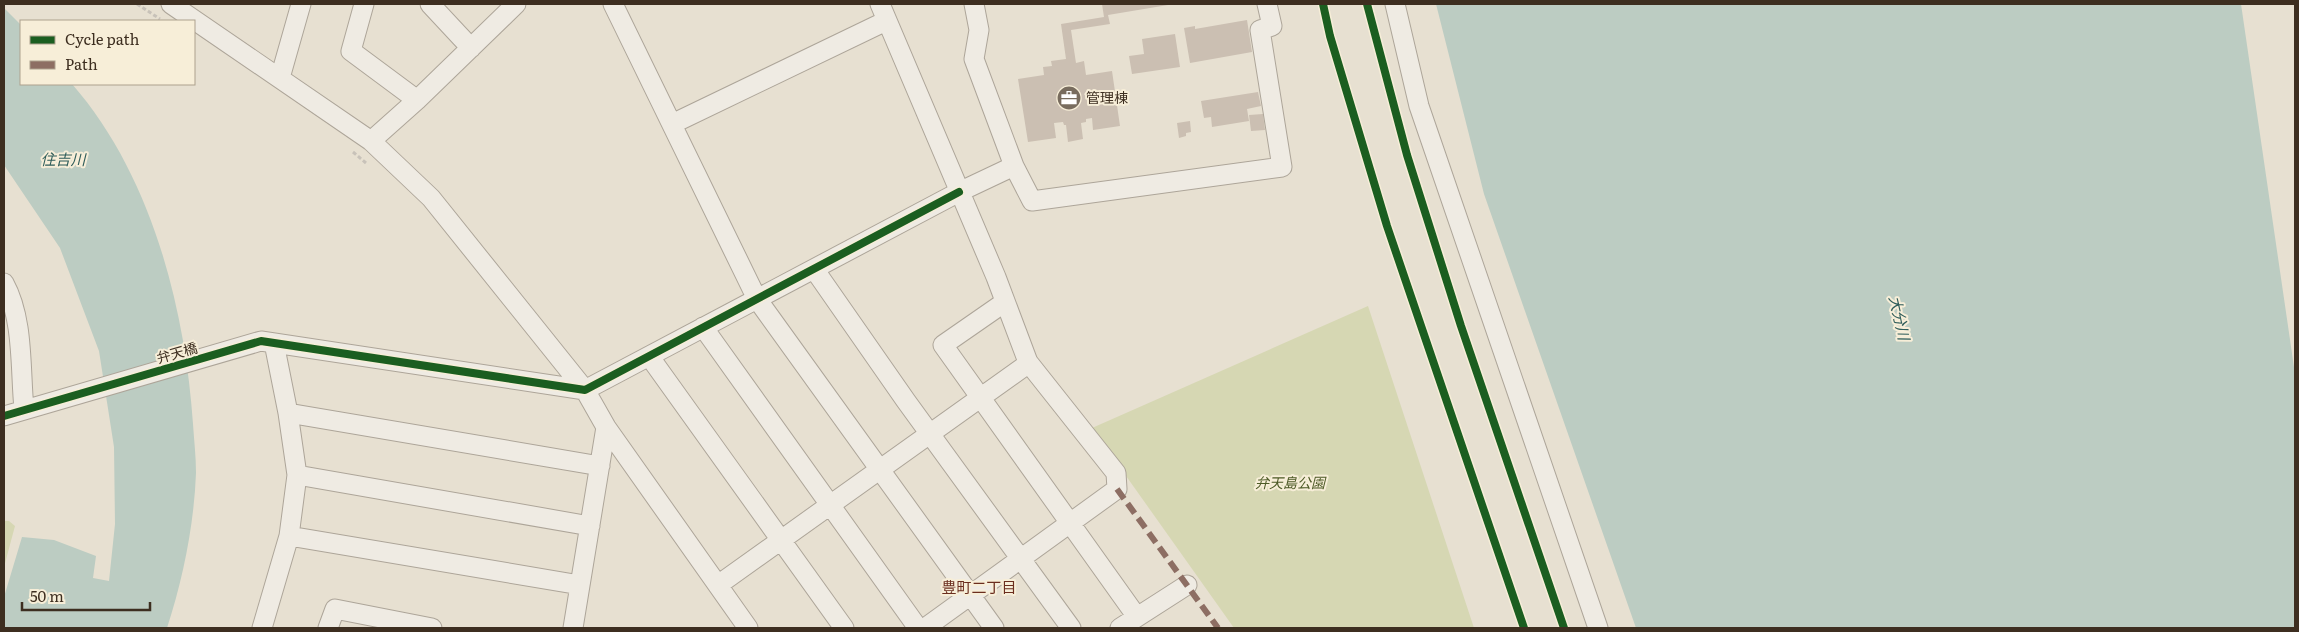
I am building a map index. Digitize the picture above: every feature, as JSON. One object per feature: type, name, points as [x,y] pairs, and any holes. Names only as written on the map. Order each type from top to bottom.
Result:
[{"type":"street","points":[[171,4],[195,20]]},
{"type":"street","points":[[280,78],[301,4]]},
{"type":"street","points":[[364,4],[351,51],[417,100]]},
{"type":"street","points":[[430,4],[471,48]]},
{"type":"street","points":[[371,141],[417,100],[516,4]]},
{"type":"street","points":[[613,4],[757,299],[994,628]]},
{"type":"street","points":[[974,4],[979,30],[974,59],[1014,166],[1032,201],[1282,167],[1260,30],[1272,26],[1268,4]]},
{"type":"street","points":[[1395,4],[1419,106],[1598,628]]},
{"type":"street","points":[[672,124],[883,12],[1029,363],[1116,473],[1118,489],[925,628]]},
{"type":"street","points":[[195,20],[371,141],[431,198],[585,390],[606,427],[748,628]]},
{"type":"street","points":[[266,627],[289,536],[297,475],[288,413],[268,342],[585,390],[959,192],[1014,166]]},
{"type":"street","points":[[814,269],[930,434],[1071,628]]},
{"type":"street","points":[[4,283],[12,296],[21,346],[20,369],[24,409]]},
{"type":"street","points":[[1005,302],[943,345],[1137,617]]},
{"type":"street","points":[[703,327],[918,628]]},
{"type":"street","name":"弁天橋","points":[[4,416],[268,342]]},
{"type":"street","points":[[649,356],[844,628]]},
{"type":"street","points":[[718,585],[1029,363]]},
{"type":"street","points":[[288,413],[600,466]]},
{"type":"street","points":[[573,628],[606,427]]},
{"type":"street","points":[[297,475],[590,526]]},
{"type":"street","points":[[289,536],[580,585]]},
{"type":"street","points":[[1120,628],[1187,585]]},
{"type":"street","points":[[328,628],[335,609],[432,628]]},
{"type":"path","points":[[137,4],[161,20]]},
{"type":"path","points":[[346,146],[372,168]]},
{"type":"green space","name":"弁天島公園","points":[[1368,306],[1474,628],[1234,628],[1092,428]]},
{"type":"green space","points":[[4,521],[9,521],[15,526],[4,567]]},
{"type":"water","name":"大分川","points":[[1436,4],[2241,4],[2295,374],[2295,628],[1636,628],[1484,194]]},
{"type":"water","name":"住吉川","points":[[4,8],[20,24],[20,85],[73,85],[100,120],[123,159],[143,200],[159,244],[172,289],[189,379],[196,473],[187,552],[167,628],[4,628],[4,597],[22,537],[54,540],[96,556],[93,578],[109,581],[115,524],[114,447],[99,351],[60,248],[4,165]]},
{"type":"building","name":"管理棟","points":[[1102,4],[1174,4],[1108,15],[1110,24],[1071,30],[1076,63],[1084,61],[1086,75],[1112,71],[1120,126],[1093,130],[1092,118],[1086,119],[1086,122],[1081,123],[1083,139],[1068,142],[1066,125],[1063,122],[1054,123],[1056,138],[1028,142],[1018,79],[1044,75],[1043,67],[1052,66],[1051,61],[1066,59],[1061,24],[1104,17]]},
{"type":"building","points":[[1247,20],[1252,52],[1190,63],[1184,28],[1195,26],[1195,29]]},
{"type":"building","points":[[1175,34],[1180,67],[1132,74],[1129,56],[1144,54],[1142,39]]},
{"type":"building","points":[[1258,92],[1261,106],[1247,109],[1249,121],[1212,127],[1211,117],[1204,118],[1201,101]]},
{"type":"building","points":[[1263,114],[1265,130],[1251,131],[1249,115]]},
{"type":"building","points":[[1190,121],[1191,132],[1179,138],[1177,123]]},
{"type":"marked path","points":[[1117,489],[1218,628]]},
{"type":"cycle path","points":[[1323,4],[1330,36],[1387,226],[1524,628]]},
{"type":"cycle path","points":[[1367,4],[1407,155],[1461,326],[1564,628]]},
{"type":"cycle path","points":[[4,416],[261,341],[585,390],[959,192]]},
{"type":"place","name":"管理棟","points":[[1069,98]]},
{"type":"district","name":"豊町二丁目","points":[[979,588]]}]
